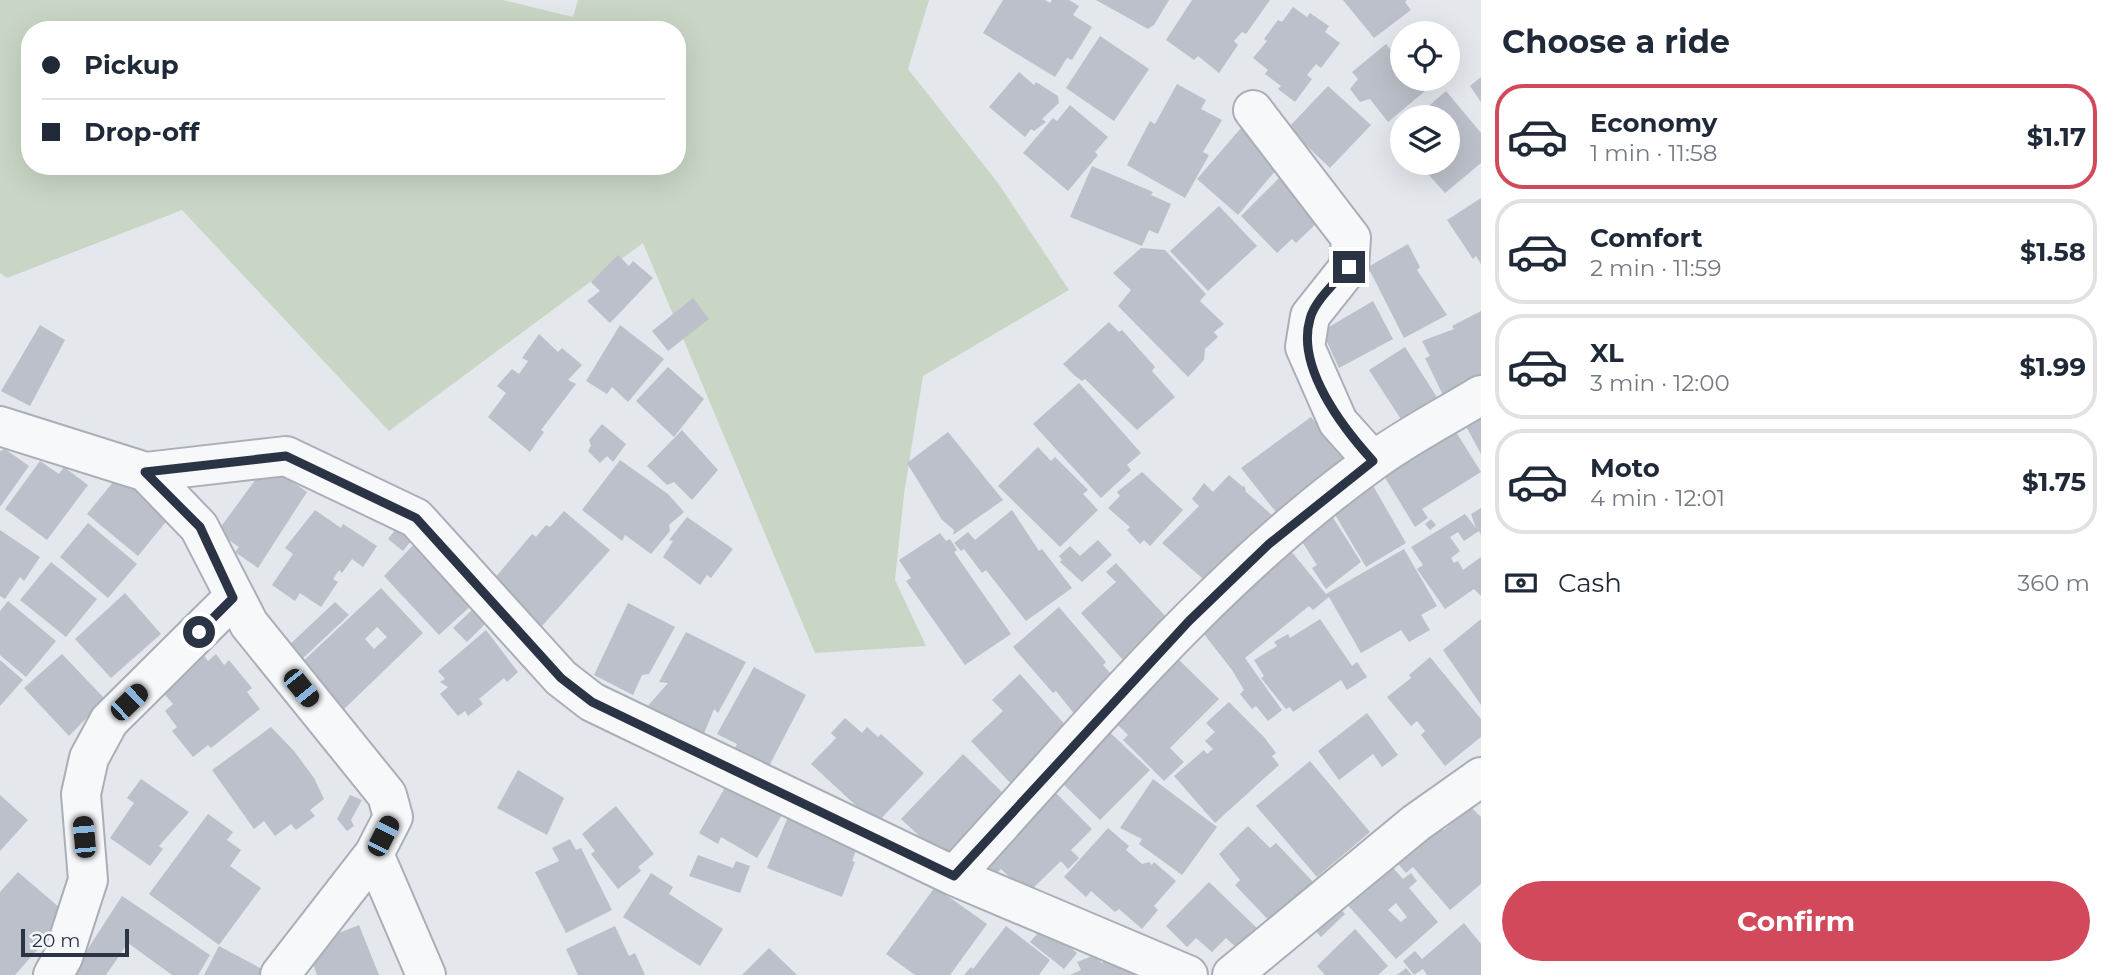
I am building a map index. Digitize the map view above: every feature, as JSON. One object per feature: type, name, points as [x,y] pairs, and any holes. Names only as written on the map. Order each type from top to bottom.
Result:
[{"type":"street","points":[[1253,110],[1351,238],[1349,267],[1310,316],[1305,347],[1338,422],[1373,461]]},
{"type":"street","points":[[954,876],[1189,621],[1269,544],[1373,461],[1481,395]]},
{"type":"street","points":[[0,426],[145,472],[286,456],[416,518],[561,678],[592,702],[954,876],[1188,975]]},
{"type":"street","points":[[145,472],[200,527],[233,598],[249,624],[387,795],[393,817],[374,854],[280,975]]},
{"type":"street","points":[[53,975],[63,957],[88,880],[81,794],[89,758],[109,721],[233,598]]},
{"type":"street","points":[[1232,975],[1416,823],[1481,777]]},
{"type":"street","points":[[374,854],[426,975]]},
{"type":"green space","points":[[0,0],[503,0],[573,17],[578,0],[929,0],[908,69],[998,183],[1069,290],[923,376],[904,494],[895,580],[926,646],[815,653],[643,243],[389,431],[182,210],[7,278],[0,273]]},
{"type":"building","points":[[1003,0],[1045,0],[1050,3],[1052,0],[1069,0],[1079,6],[1073,15],[1092,27],[1072,60],[1067,58],[1055,77],[983,33]]},
{"type":"building","points":[[1096,0],[1169,0],[1154,25],[1148,29]]},
{"type":"building","points":[[1192,0],[1270,0],[1246,34],[1242,32],[1234,41],[1238,45],[1219,73],[1198,56],[1194,60],[1166,40]]},
{"type":"building","points":[[1343,0],[1407,0],[1405,2],[1411,10],[1396,21],[1390,21],[1390,26],[1374,38]]},
{"type":"building","points":[[1293,7],[1307,17],[1310,13],[1329,26],[1325,32],[1340,43],[1321,68],[1316,64],[1307,75],[1312,79],[1295,102],[1278,89],[1281,86],[1265,74],[1268,70],[1253,58],[1267,41],[1264,39],[1278,20],[1282,22]]},
{"type":"building","points":[[1100,36],[1149,69],[1114,121],[1066,88]]},
{"type":"building","points":[[1386,44],[1390,49],[1390,91],[1425,91],[1408,105],[1390,105],[1388,122],[1370,99],[1360,102],[1350,89],[1358,79],[1352,72]]},
{"type":"building","points":[[1019,72],[1034,85],[1036,82],[1058,96],[1059,103],[1042,119],[1046,122],[1034,131],[1031,129],[1025,137],[989,107]]},
{"type":"building","points":[[1481,77],[1481,102],[1470,86]]},
{"type":"building","points":[[1177,84],[1206,100],[1201,109],[1222,120],[1203,152],[1209,155],[1185,198],[1127,165],[1150,121],[1155,124]]},
{"type":"building","points":[[1328,86],[1371,125],[1330,168],[1288,128]]},
{"type":"building","points":[[1446,91],[1458,105],[1430,105]]},
{"type":"building","points":[[1070,105],[1108,137],[1095,152],[1098,155],[1068,191],[1023,153],[1053,118],[1057,121]]},
{"type":"building","points":[[1460,108],[1481,133],[1481,163],[1445,193],[1429,175],[1460,175]]},
{"type":"building","points":[[1241,128],[1282,163],[1238,215],[1197,179]]},
{"type":"building","points":[[1092,166],[1153,192],[1151,195],[1171,204],[1158,234],[1149,230],[1142,246],[1070,217]]},
{"type":"building","points":[[1285,172],[1320,220],[1296,243],[1292,239],[1277,253],[1241,216]]},
{"type":"building","points":[[1481,198],[1481,264],[1476,256],[1473,259],[1447,220]]},
{"type":"building","points":[[1219,206],[1257,246],[1208,291],[1170,251]]},
{"type":"building","points":[[1408,244],[1420,267],[1417,270],[1447,315],[1404,338],[1368,267]]},
{"type":"building","points":[[1141,248],[1165,250],[1206,294],[1200,301],[1224,324],[1214,332],[1218,337],[1205,349],[1204,360],[1188,377],[1118,306],[1131,290],[1113,273]]},
{"type":"building","points":[[618,255],[629,266],[633,261],[653,278],[610,323],[587,301],[600,291],[591,282]]},
{"type":"building","points":[[693,298],[709,319],[668,351],[652,331]]},
{"type":"building","points":[[1373,301],[1393,339],[1339,368],[1322,331]]},
{"type":"building","points":[[1481,311],[1481,377],[1443,395],[1425,358],[1430,356],[1422,341],[1454,329],[1452,326]]},
{"type":"building","points":[[1109,322],[1119,332],[1122,330],[1155,367],[1152,371],[1175,397],[1137,430],[1085,379],[1082,381],[1063,364]]},
{"type":"building","points":[[40,325],[65,340],[30,406],[1,391]]},
{"type":"building","points":[[620,325],[664,359],[628,402],[612,387],[607,394],[586,381]]},
{"type":"building","points":[[539,334],[558,352],[562,348],[582,365],[568,380],[576,384],[541,430],[544,432],[530,452],[488,417],[506,393],[497,386],[512,369],[519,374],[528,361],[522,358]]},
{"type":"building","points":[[1405,347],[1440,402],[1404,424],[1369,370]]},
{"type":"building","points":[[668,367],[704,399],[674,437],[636,401]]},
{"type":"building","points":[[1079,383],[1141,453],[1127,465],[1131,470],[1101,498],[1033,424]]},
{"type":"building","points":[[1481,407],[1481,454],[1462,419]]},
{"type":"building","points":[[1311,417],[1348,461],[1279,516],[1241,468]]},
{"type":"building","points":[[602,424],[626,444],[613,462],[607,456],[600,463],[588,451],[591,446],[589,440]]},
{"type":"building","points":[[1453,427],[1481,472],[1422,509],[1428,518],[1415,527],[1381,471]]},
{"type":"building","points":[[682,430],[718,470],[692,500],[674,482],[667,485],[647,466]]},
{"type":"building","points":[[948,432],[1003,500],[953,535],[954,530],[942,520],[907,463]]},
{"type":"building","points":[[1038,447],[1051,461],[1055,457],[1088,490],[1083,494],[1098,510],[1060,547],[998,486]]},
{"type":"building","points":[[5,449],[29,466],[0,507],[0,451]]},
{"type":"building","points":[[620,460],[668,494],[684,512],[669,525],[670,531],[651,554],[625,535],[622,541],[582,510]]},
{"type":"building","points":[[40,461],[59,474],[64,467],[88,485],[47,540],[5,509]]},
{"type":"building","points":[[267,464],[307,492],[258,568],[235,552],[239,547],[217,532]]},
{"type":"building","points":[[1142,472],[1183,510],[1150,546],[1144,540],[1140,544],[1127,530],[1130,527],[1108,508],[1120,496],[1117,492]]},
{"type":"building","points":[[1229,475],[1243,487],[1244,485],[1246,492],[1273,516],[1210,585],[1162,543],[1199,506],[1192,499],[1204,483],[1213,492]]},
{"type":"building","points":[[118,476],[169,518],[138,556],[87,514]]},
{"type":"building","points":[[1368,477],[1406,543],[1366,567],[1327,501]]},
{"type":"building","points":[[1481,508],[1481,535],[1479,531],[1464,541],[1458,532],[1450,537],[1460,551],[1451,558],[1454,563],[1458,561],[1463,570],[1481,557],[1481,596],[1474,589],[1445,609],[1417,569],[1423,565],[1411,547],[1465,514],[1476,528],[1471,514]]},
{"type":"building","points":[[315,510],[341,528],[343,524],[377,546],[363,567],[352,559],[342,573],[339,570],[333,579],[338,582],[321,607],[300,593],[295,601],[272,585],[293,554],[285,548]]},
{"type":"building","points":[[1012,510],[1039,551],[1042,549],[1072,588],[1026,621],[986,570],[982,573],[964,549],[961,551],[954,543],[968,532],[975,540]]},
{"type":"building","points":[[564,511],[610,550],[542,626],[489,585],[532,534],[536,537],[546,525],[550,527]]},
{"type":"building","points":[[1332,516],[1361,562],[1326,589],[1312,568],[1317,565],[1299,537]]},
{"type":"building","points":[[687,517],[733,549],[711,578],[707,575],[700,585],[663,557],[673,541],[669,540]]},
{"type":"building","points":[[1431,519],[1436,525],[1430,530],[1425,524]]},
{"type":"building","points":[[88,523],[137,564],[108,598],[60,557]]},
{"type":"building","points":[[399,525],[414,537],[403,551],[388,539]]},
{"type":"building","points":[[0,530],[40,557],[24,581],[20,577],[5,599],[0,596]]},
{"type":"building","points":[[940,533],[946,541],[950,539],[957,550],[954,552],[1011,634],[965,665],[906,581],[911,578],[899,560]]},
{"type":"building","points":[[418,540],[475,602],[439,635],[384,576]]},
{"type":"building","points":[[1098,540],[1112,555],[1082,582],[1060,562],[1062,560],[1059,556],[1070,546],[1080,556]]},
{"type":"building","points":[[1287,546],[1326,594],[1404,549],[1437,606],[1421,615],[1430,630],[1409,642],[1401,630],[1361,653],[1329,597],[1313,610],[1309,606],[1245,658],[1282,710],[1268,721],[1256,706],[1252,709],[1240,694],[1244,690],[1232,670],[1197,625]]},
{"type":"building","points":[[51,562],[97,599],[66,637],[20,600]]},
{"type":"building","points":[[1116,563],[1168,619],[1123,660],[1081,613],[1116,582],[1106,572]]},
{"type":"building","points":[[381,588],[423,633],[342,711],[299,665]],"holes":[[[377,627],[387,637],[374,649],[365,639]]]},
{"type":"building","points":[[125,593],[161,634],[111,678],[75,639]]},
{"type":"building","points":[[8,601],[56,641],[26,677],[0,655],[0,611]]},
{"type":"building","points":[[335,602],[349,615],[300,661],[286,648]]},
{"type":"building","points":[[628,603],[675,627],[649,674],[642,675],[633,695],[594,675]]},
{"type":"building","points":[[475,607],[488,621],[467,642],[453,628]]},
{"type":"building","points":[[1059,607],[1106,662],[1103,665],[1118,682],[1080,721],[1056,691],[1053,693],[1013,647]]},
{"type":"building","points":[[1320,619],[1352,666],[1357,662],[1367,677],[1347,690],[1341,680],[1293,712],[1290,707],[1286,709],[1261,678],[1264,676],[1254,660],[1277,646],[1274,642],[1288,634],[1290,638]]},
{"type":"building","points":[[1481,619],[1481,705],[1443,650]]},
{"type":"building","points":[[486,630],[518,672],[507,682],[504,678],[479,699],[483,704],[468,716],[465,711],[458,716],[440,694],[448,687],[440,682],[445,679],[438,671]]},
{"type":"building","points":[[686,632],[746,662],[718,713],[714,709],[703,736],[647,707],[668,683],[659,682]]},
{"type":"building","points":[[62,654],[105,699],[69,736],[24,688]]},
{"type":"building","points":[[203,654],[208,661],[216,654],[224,665],[229,660],[252,688],[247,692],[260,709],[211,748],[208,745],[193,757],[172,731],[177,727],[165,711],[173,704],[160,689]]},
{"type":"building","points":[[1430,657],[1481,719],[1481,737],[1445,766],[1421,735],[1425,731],[1417,721],[1411,726],[1387,697],[1411,678],[1409,675]]},
{"type":"building","points":[[1177,658],[1219,699],[1170,748],[1184,762],[1164,781],[1123,740],[1128,735],[1114,721]]},
{"type":"building","points":[[0,660],[23,680],[0,706]]},
{"type":"building","points":[[754,667],[806,695],[768,768],[734,750],[737,744],[717,734]]},
{"type":"building","points":[[1020,674],[1068,728],[1014,787],[971,741],[1003,711],[992,700]]},
{"type":"building","points":[[1229,702],[1264,737],[1276,753],[1272,756],[1279,765],[1215,823],[1174,776],[1204,750],[1207,754],[1213,749],[1205,741],[1215,732],[1206,723]]},
{"type":"building","points":[[1367,713],[1398,755],[1382,767],[1373,754],[1339,780],[1318,751]]},
{"type":"building","points":[[845,718],[862,733],[867,727],[878,737],[881,734],[924,773],[876,824],[811,764],[836,738],[831,733]]},
{"type":"building","points":[[271,727],[294,751],[314,778],[324,799],[310,810],[315,816],[296,830],[291,824],[275,836],[264,821],[254,829],[212,770]]},
{"type":"building","points":[[1104,727],[1150,770],[1100,820],[1060,781]]},
{"type":"building","points":[[963,754],[1004,794],[943,858],[901,819]]},
{"type":"building","points":[[1310,761],[1370,832],[1317,877],[1256,806]]},
{"type":"building","points":[[518,770],[564,798],[547,835],[497,808]]},
{"type":"building","points":[[141,779],[189,812],[159,846],[163,849],[150,866],[110,838],[134,803],[127,798]]},
{"type":"building","points":[[1153,779],[1217,827],[1182,875],[1139,844],[1142,839],[1120,828]]},
{"type":"building","points":[[727,784],[782,815],[757,858],[721,837],[718,844],[699,833]]},
{"type":"building","points":[[1047,784],[1092,829],[1071,850],[1079,858],[1068,869],[1061,861],[1031,890],[1024,891],[1001,869],[993,877],[978,862]]},
{"type":"building","points":[[0,795],[28,820],[0,851]]},
{"type":"building","points":[[350,795],[362,800],[351,820],[354,826],[347,831],[337,819]]},
{"type":"building","points":[[616,806],[654,854],[638,867],[641,871],[618,889],[591,854],[595,851],[582,834]]},
{"type":"building","points":[[1471,807],[1481,817],[1481,884],[1450,910],[1413,867],[1406,873],[1388,852],[1430,815],[1444,830]]},
{"type":"building","points":[[790,812],[858,845],[852,861],[855,862],[842,897],[767,868]]},
{"type":"building","points":[[208,814],[233,832],[227,840],[241,850],[230,866],[261,888],[219,945],[149,894]]},
{"type":"building","points":[[1248,826],[1270,848],[1276,843],[1317,886],[1275,927],[1235,885],[1240,880],[1219,854]]},
{"type":"building","points":[[1108,828],[1129,846],[1126,850],[1142,864],[1149,862],[1152,865],[1154,862],[1176,881],[1154,906],[1158,910],[1142,929],[1119,909],[1115,912],[1091,891],[1086,897],[1064,877]]},
{"type":"building","points":[[570,839],[576,850],[581,848],[612,910],[566,933],[535,872],[559,861],[552,848]]},
{"type":"building","points":[[1381,854],[1403,879],[1411,873],[1417,881],[1409,888],[1438,922],[1396,959],[1336,892]],"holes":[[[1396,903],[1407,917],[1401,922],[1388,910]]]},
{"type":"building","points":[[698,855],[733,868],[736,861],[750,866],[740,893],[689,876]]},
{"type":"building","points":[[18,872],[68,915],[15,975],[0,975],[0,892]]},
{"type":"building","points":[[651,873],[673,887],[669,894],[723,929],[700,966],[623,917]]},
{"type":"building","points":[[1209,882],[1261,932],[1241,952],[1226,938],[1212,952],[1196,938],[1187,947],[1166,926]]},
{"type":"building","points":[[935,887],[987,924],[950,975],[915,975],[886,954]]},
{"type":"building","points":[[122,896],[210,955],[198,975],[172,975],[128,943],[106,975],[71,975]]},
{"type":"building","points":[[1336,903],[1345,914],[1321,937],[1311,926]]},
{"type":"building","points":[[1464,923],[1481,944],[1481,975],[1427,975],[1423,969],[1414,975],[1403,961],[1415,951],[1422,959]]},
{"type":"building","points":[[359,925],[379,975],[317,975],[306,946]]},
{"type":"building","points":[[615,926],[629,956],[635,953],[645,975],[578,975],[566,949]]},
{"type":"building","points":[[1006,926],[1050,960],[1039,975],[964,975],[971,967],[973,969]]},
{"type":"building","points":[[1044,926],[1077,953],[1064,969],[1030,942]]},
{"type":"building","points":[[1355,929],[1388,966],[1378,975],[1325,975],[1317,966]]},
{"type":"building","points":[[219,946],[273,975],[204,975]]},
{"type":"building","points":[[769,948],[797,975],[742,975]]},
{"type":"building","points":[[1097,954],[1101,963],[1124,954],[1134,975],[1070,975],[1081,970],[1077,962]]},
{"type":"building","points":[[1406,968],[1412,975],[1397,975]]},
{"type":"route","points":[[199,632],[233,598],[200,527],[145,472],[286,456],[416,518],[561,678],[592,702],[954,876],[1189,621],[1269,544],[1373,461],[1338,422],[1305,347],[1310,316],[1349,267]]}]
